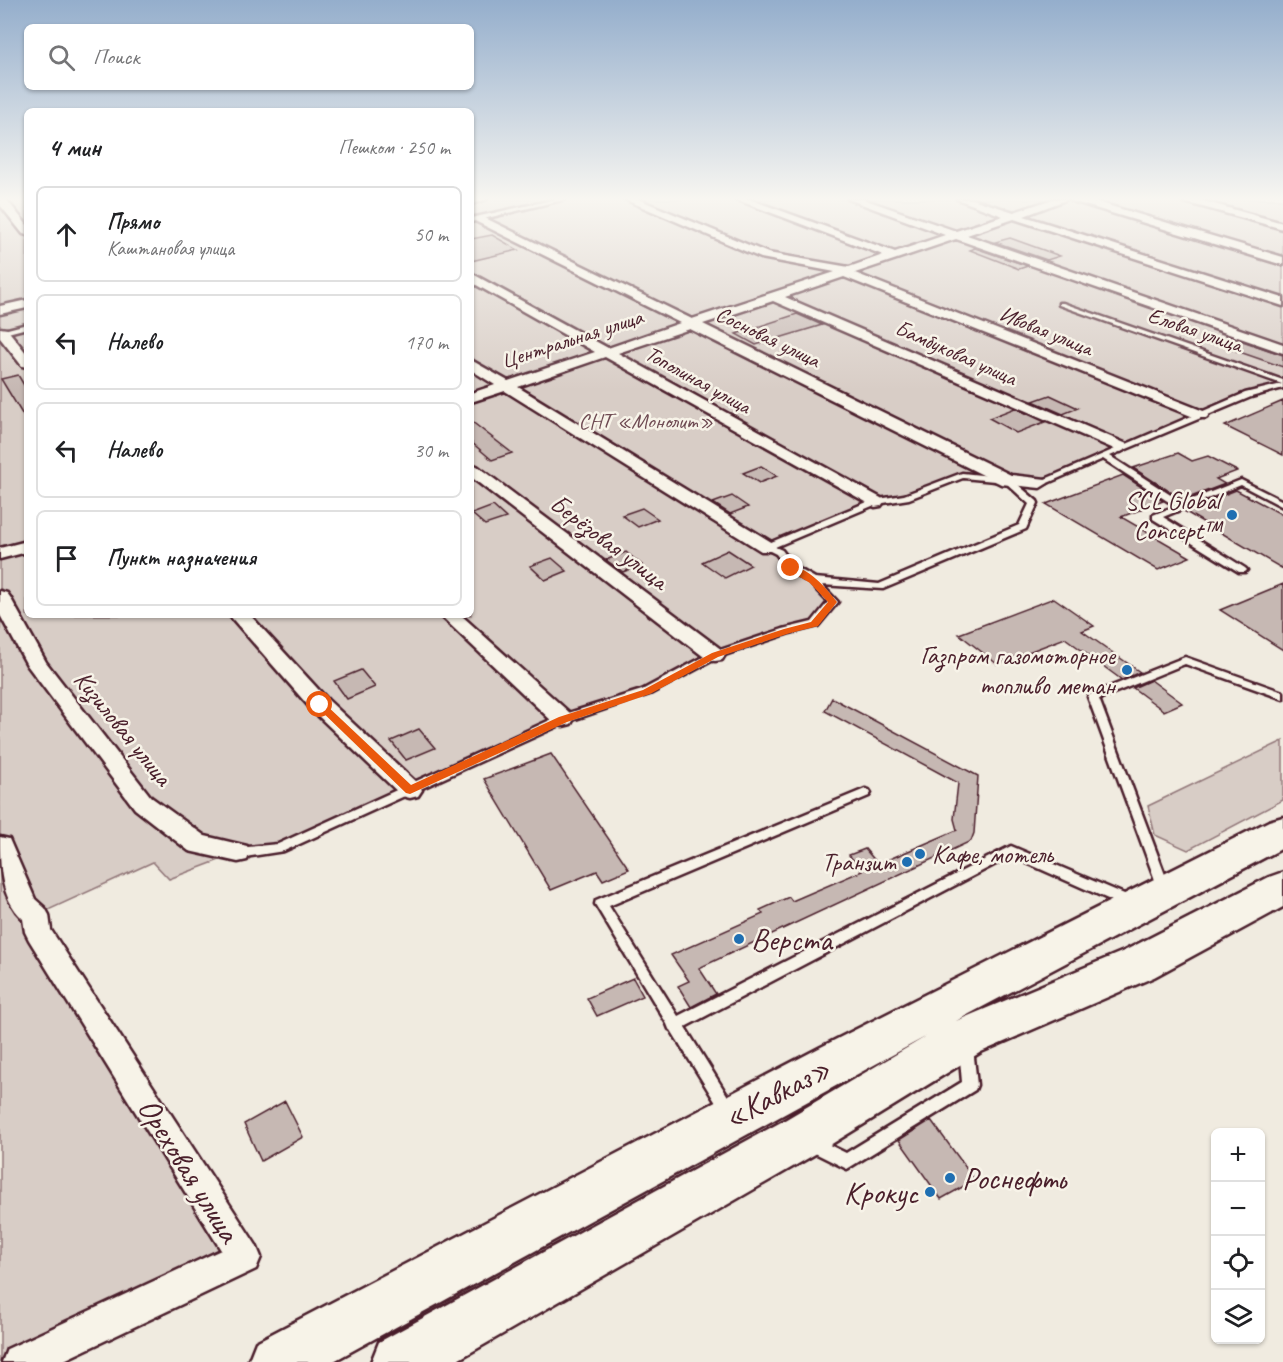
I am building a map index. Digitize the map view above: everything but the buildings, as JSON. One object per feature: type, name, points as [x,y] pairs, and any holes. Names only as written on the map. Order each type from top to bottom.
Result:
[{"type":"highway","name":"«Кавказ»","points":[[276,1362],[733,1116],[1043,953],[1283,831]]},
{"type":"highway","name":"«Кавказ»","points":[[399,1362],[800,1137],[965,1038],[1139,964],[1283,888]]},
{"type":"street","name":"Сосновая улица","points":[[565,263],[1007,480],[1040,483]]},
{"type":"street","name":"Ивовая улица","points":[[800,263],[845,271],[1201,415]]},
{"type":"street","name":"Центральная улица","points":[[474,397],[693,325],[870,263]]},
{"type":"street","points":[[1035,263],[1283,349]]},
{"type":"street","points":[[1160,263],[1283,302]]},
{"type":"street","name":"Тополиная улица","points":[[474,279],[874,502]]},
{"type":"street","name":"Бамбуковая улица","points":[[775,297],[1120,447]]},
{"type":"street","points":[[0,310],[24,305]]},
{"type":"street","points":[[1,333],[24,360]]},
{"type":"street","points":[[474,366],[767,547]]},
{"type":"street","name":"Берёзовая улица","points":[[474,471],[715,655]]},
{"type":"street","points":[[0,554],[24,547]]},
{"type":"street","name":"Кизиловая улица","points":[[0,597],[38,665],[143,803],[198,844],[238,853]]},
{"type":"street","points":[[243,618],[320,705],[410,790]]},
{"type":"street","points":[[453,618],[563,719]]},
{"type":"street","name":"Ореховая улица","points":[[0,846],[25,905],[36,915],[38,932],[244,1257],[20,1362]]},
{"type":"lane","name":"Еловая улица","points":[[1061,304],[1283,384]]},
{"type":"lane","points":[[1,333],[24,328]]},
{"type":"lane","points":[[1040,483],[1120,447],[1248,395],[1283,384]]},
{"type":"lane","points":[[1104,456],[1183,507]]},
{"type":"lane","points":[[767,547],[874,502],[906,497],[962,475],[1007,480],[1034,503],[1023,526],[880,587],[813,581]]},
{"type":"lane","points":[[1242,570],[1156,517],[1240,482],[1283,504]]},
{"type":"lane","points":[[238,853],[280,848],[563,719],[646,692],[715,655],[815,624],[833,602],[813,581],[791,568],[779,552],[767,547]]},
{"type":"lane","points":[[1153,899],[1093,697],[1185,660],[1283,696]]},
{"type":"lane","points":[[733,1116],[674,1025],[602,904],[865,793]]},
{"type":"lane","points":[[674,1025],[1011,851],[1153,899]]},
{"type":"green space","name":"СНТ «Монолит»","points":[[0,263],[24,263],[24,618],[474,618],[474,263],[1283,263],[1283,386],[1248,395],[1040,483],[962,475],[906,497],[875,502],[768,547],[779,552],[833,602],[815,624],[715,655],[646,692],[563,719],[280,848],[238,853],[169,879],[153,862],[37,915],[244,1257],[20,1362],[0,1362]]},
{"type":"green space","points":[[1283,741],[1283,800],[1188,850],[1155,835],[1148,806]]},
{"type":"place","name":"SCL Global Concept™","points":[[1232,515]]},
{"type":"place","name":"Газпром газомоторное топливо метан","points":[[1127,670]]},
{"type":"place","name":"Кафе, мотель","points":[[920,854]]},
{"type":"place","name":"Транзит","points":[[907,862]]},
{"type":"place","name":"Верста","points":[[739,939]]},
{"type":"place","name":"Роснефть","points":[[950,1178]]},
{"type":"place","name":"Крокус","points":[[930,1192]]},
{"type":"route","points":[[320,705],[410,790],[563,719],[646,692],[715,655],[815,624],[833,602],[813,581],[791,568]]}]
